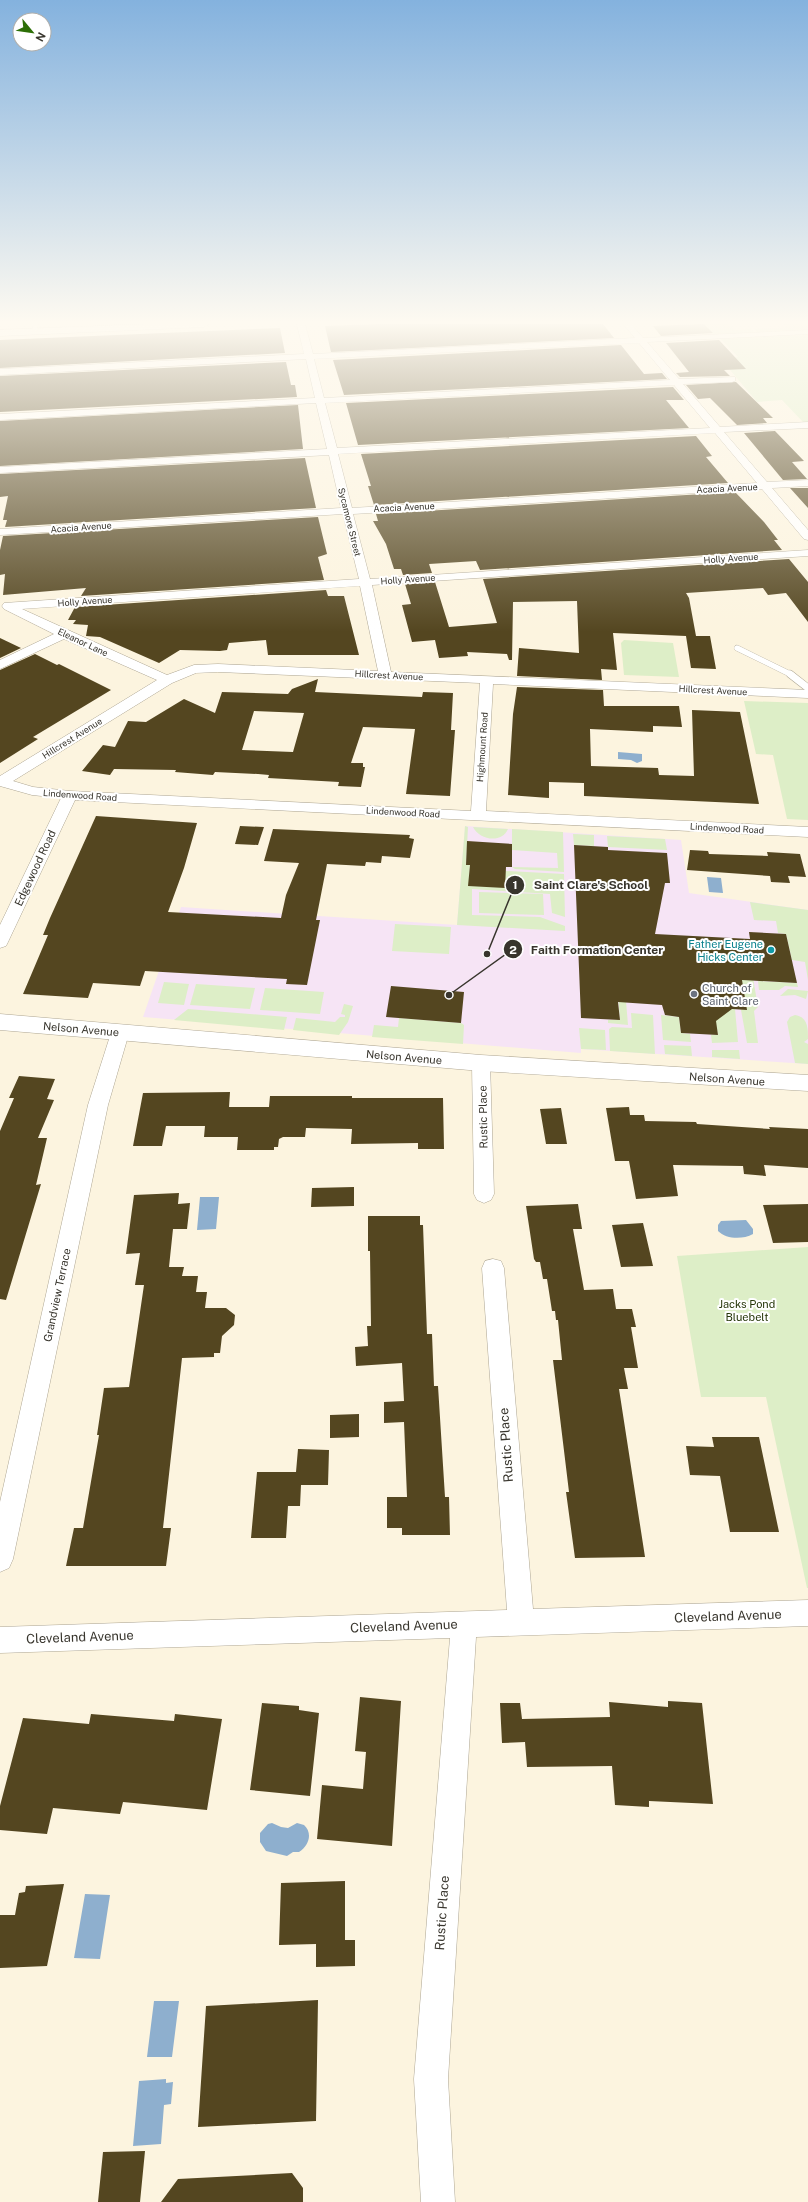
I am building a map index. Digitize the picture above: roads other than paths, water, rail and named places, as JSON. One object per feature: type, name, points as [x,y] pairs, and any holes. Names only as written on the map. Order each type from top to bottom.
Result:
[{"type":"street","name":"Sycamore Street","points":[[326,427],[365,582],[385,675]]},
{"type":"street","points":[[714,427],[808,537]]},
{"type":"street","points":[[0,470],[776,427]]},
{"type":"street","name":"Acacia Avenue","points":[[0,532],[808,483]]},
{"type":"street","name":"Holly Avenue","points":[[4,604],[365,582],[808,552]]},
{"type":"street","name":"Eleanor Lane","points":[[4,604],[64,634],[166,680]]},
{"type":"street","points":[[0,665],[64,634]]},
{"type":"street","name":"Hillcrest Avenue","points":[[1,782],[166,680],[194,669],[218,668],[808,694]]},
{"type":"street","name":"Highmount Road","points":[[478,816],[487,680]]},
{"type":"street","name":"Lindenwood Road","points":[[1,782],[32,791],[70,795],[808,832]]},
{"type":"street","name":"Edgewood Road","points":[[0,942],[70,795]]},
{"type":"street","name":"Nelson Avenue","points":[[0,1022],[481,1063],[808,1084]]},
{"type":"street","name":"Grandview Terrace","points":[[0,1559],[98,1105],[120,1033]]},
{"type":"street","name":"Rustic Place","points":[[481,1063],[484,1194]]},
{"type":"street","name":"Rustic Place","points":[[493,1268],[521,1622]]},
{"type":"street","name":"Cleveland Avenue","points":[[0,1640],[521,1622],[808,1614]]},
{"type":"street","name":"Rustic Place","points":[[438,2202],[432,2079],[440,1927],[464,1624]]},
{"type":"lane","points":[[737,648],[789,674],[808,688]]},
{"type":"water","points":[[618,752],[642,754],[642,761],[637,763],[631,760],[618,759]]},
{"type":"water","points":[[707,877],[721,878],[723,893],[709,892]]},
{"type":"water","points":[[200,1197],[219,1197],[216,1229],[197,1230]]},
{"type":"water","points":[[746,1220],[753,1229],[753,1234],[749,1236],[734,1238],[725,1236],[718,1231],[718,1225],[721,1221]]},
{"type":"water","points":[[272,1823],[288,1828],[297,1823],[304,1825],[307,1828],[309,1835],[307,1843],[299,1852],[293,1852],[287,1856],[266,1851],[260,1842],[260,1833],[268,1824]]},
{"type":"water","points":[[85,1894],[110,1895],[100,1959],[74,1958]]},
{"type":"water","points":[[154,2001],[179,2001],[172,2057],[147,2057]]},
{"type":"water","points":[[166,2079],[166,2083],[173,2082],[171,2104],[164,2105],[161,2144],[133,2146],[139,2081]]},
{"type":"place","name":"Father Eugene Hicks Center","points":[[771,950]]},
{"type":"place","name":"Saint Clare's School","points":[[487,954]]},
{"type":"place","name":"Church of Saint Clare","points":[[694,994]]},
{"type":"place","name":"Faith Formation Center","points":[[449,995]]},
{"type":"park label","name":"Jacks Pond Bluebelt","points":[[747,1310]]}]
